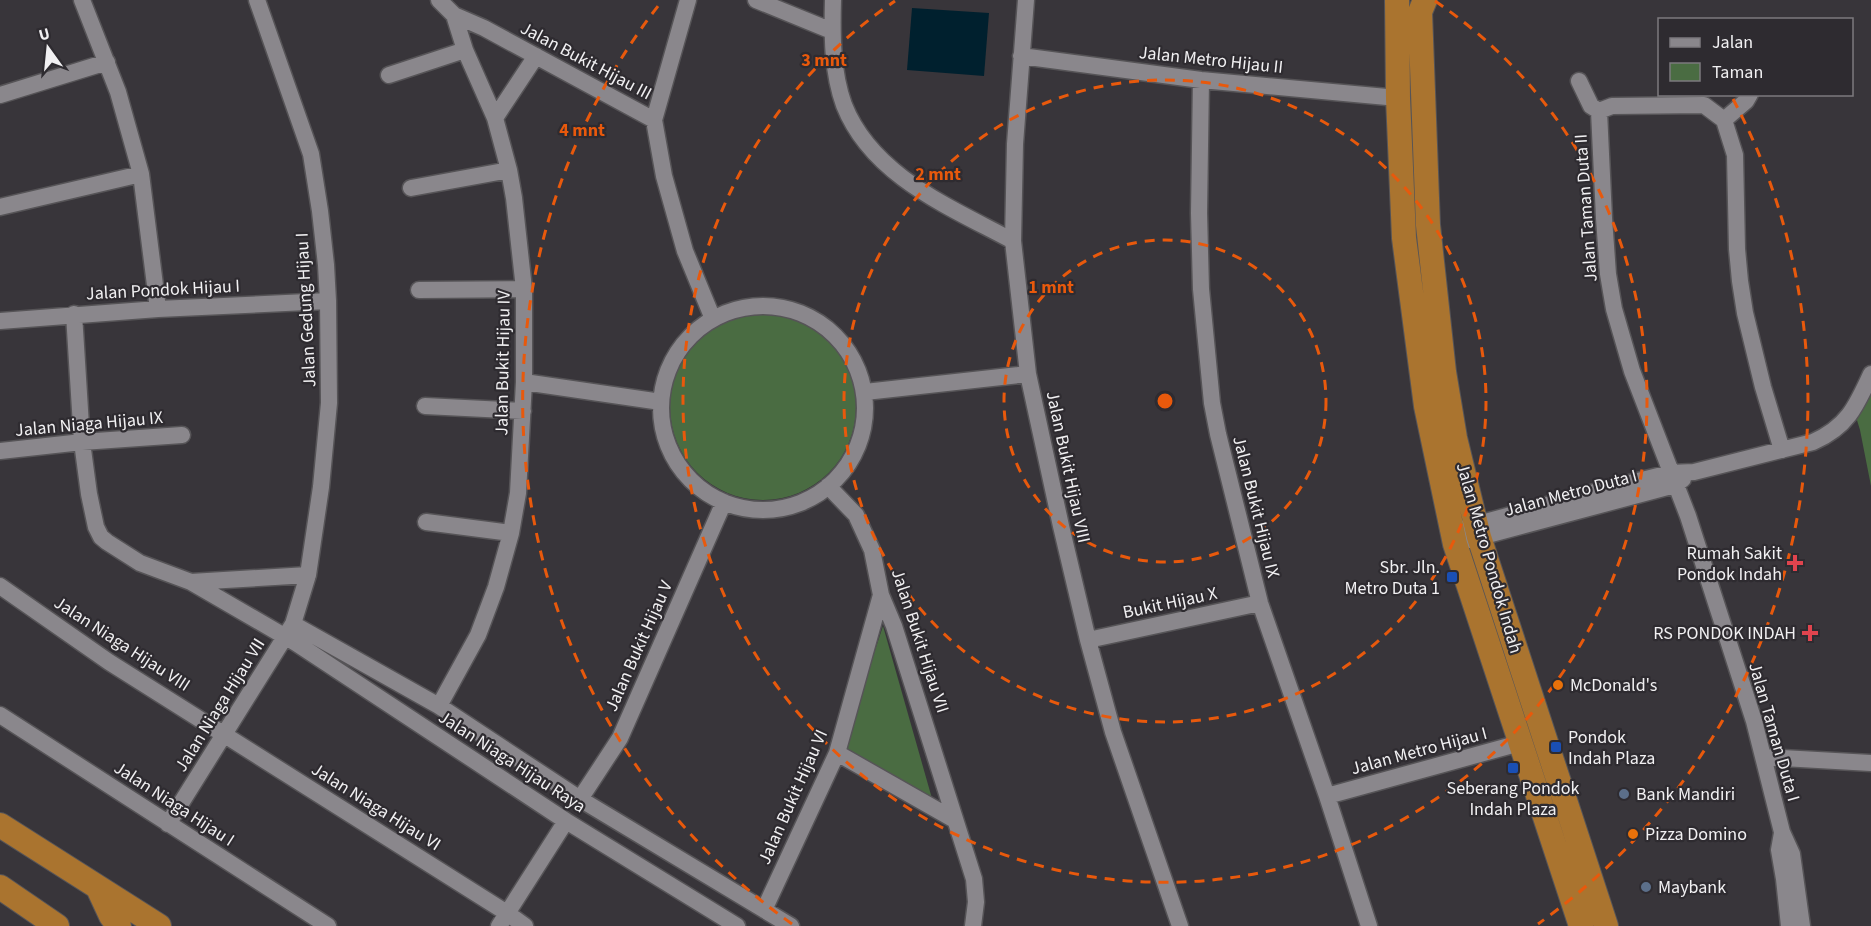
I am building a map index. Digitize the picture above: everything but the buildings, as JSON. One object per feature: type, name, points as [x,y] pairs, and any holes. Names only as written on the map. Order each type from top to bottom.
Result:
[{"type":"highway","name":"Jalan Metro Pondok Indah","points":[[1397,0],[1398,98],[1404,238],[1426,406],[1453,538],[1581,926]]},
{"type":"highway","name":"Jalan Metro Pondok Indah","points":[[1425,0],[1420,12],[1429,236],[1444,372],[1455,438],[1477,531],[1606,926]]},
{"type":"highway","points":[[0,825],[159,926]]},
{"type":"highway","points":[[0,887],[57,926]]},
{"type":"highway","points":[[98,888],[111,916],[119,926]]},
{"type":"street","points":[[82,0],[121,101],[141,174],[158,309]]},
{"type":"street","name":"Jalan Gedung Hijau I","points":[[257,0],[310,154],[325,254],[328,302],[329,403],[321,487],[308,575],[289,630]]},
{"type":"street","name":"Jalan Bukit Hijau III","points":[[439,0],[454,15],[484,28],[654,120]]},
{"type":"street","points":[[688,0],[654,120],[664,176],[685,251],[713,319]]},
{"type":"street","points":[[756,0],[832,31]]},
{"type":"street","points":[[833,0],[832,31],[835,64],[844,104],[861,137],[899,176],[932,198],[1013,241]]},
{"type":"street","name":"Jalan Bukit Hijau VIII","points":[[1026,0],[1013,199],[1013,241],[1028,374],[1088,640],[1113,732],[1180,926]]},
{"type":"street","name":"Jalan Bukit Hijau IV","points":[[440,706],[478,635],[496,587],[511,533],[518,493],[524,382],[524,289],[509,170],[495,118],[465,50],[454,15]]},
{"type":"street","points":[[388,75],[465,50]]},
{"type":"street","points":[[495,118],[536,56]]},
{"type":"street","name":"Jalan Metro Hijau II","points":[[1021,56],[1201,80],[1398,98]]},
{"type":"street","points":[[0,95],[107,62]]},
{"type":"street","name":"Jalan Bukit Hijau IX","points":[[1201,80],[1199,213],[1201,290],[1212,403],[1260,603],[1370,926]]},
{"type":"street","points":[[1580,81],[1591,106],[1599,111]]},
{"type":"street","points":[[1749,96],[1724,120],[1735,156],[1737,249],[1745,313],[1763,387],[1782,450]]},
{"type":"street","name":"Jalan Taman Duta II","points":[[1673,479],[1632,371],[1614,309],[1608,274],[1599,111],[1612,106],[1704,105],[1724,120]]},
{"type":"street","points":[[411,188],[509,170]]},
{"type":"street","points":[[0,207],[141,174]]},
{"type":"street","points":[[419,290],[524,289]]},
{"type":"street","name":"Jalan Pondok Hijau I","points":[[0,321],[158,309],[328,302]]},
{"type":"street","points":[[760,306],[785,308],[808,316],[829,329],[846,347],[858,369],[865,392],[865,418],[859,444],[846,467],[828,486],[810,498],[789,506],[767,510],[745,508],[724,502],[705,492],[689,479],[676,462],[667,444],[662,423],[661,402],[664,382],[671,363],[682,345],[696,330],[713,319],[736,309],[760,306]]},
{"type":"street","points":[[74,314],[82,442],[89,494],[96,526],[101,537],[140,563],[191,582],[308,575]]},
{"type":"street","points":[[865,392],[1028,374]]},
{"type":"street","name":"Jalan Metro Duta I","points":[[1453,538],[1813,442],[1827,436],[1846,421],[1871,374]]},
{"type":"street","points":[[524,382],[661,402]]},
{"type":"street","points":[[425,406],[523,411]]},
{"type":"street","name":"Jalan Niaga Hijau IX","points":[[0,451],[182,435]]},
{"type":"street","name":"Jalan Taman Duta I","points":[[1673,479],[1688,516],[1764,757],[1782,832],[1792,854],[1802,926]]},
{"type":"street","name":"Jalan Bukit Hijau VII","points":[[828,486],[856,515],[872,550],[881,595],[894,626],[953,819],[974,879],[976,902],[973,926]]},
{"type":"street","name":"Jalan Bukit Hijau V","points":[[580,799],[620,738],[724,502]]},
{"type":"street","points":[[426,522],[511,533]]},
{"type":"street","name":"Jalan Niaga Hijau Raya","points":[[191,582],[268,628],[289,630],[353,658],[440,706],[580,799],[791,926]]},
{"type":"street","name":"Jalan Niaga Hijau VIII","points":[[0,586],[109,662],[224,734]]},
{"type":"street","name":"Jalan Bukit Hijau VI","points":[[764,909],[837,753],[881,595]]},
{"type":"street","name":"Bukit Hijau X","points":[[1088,640],[1260,603]]},
{"type":"street","name":"Jalan Niaga Hijau Raya","points":[[289,630],[499,777],[737,926]]},
{"type":"street","name":"Jalan Niaga Hijau VII","points":[[168,824],[289,630]]},
{"type":"street","name":"Jalan Niaga Hijau I","points":[[0,715],[328,926]]},
{"type":"street","name":"Jalan Niaga Hijau VI","points":[[224,734],[503,919],[525,926]]},
{"type":"street","name":"Jalan Metro Hijau I","points":[[1327,796],[1520,743]]},
{"type":"street","points":[[837,753],[953,819]]},
{"type":"street","points":[[499,777],[513,756]]},
{"type":"street","points":[[1764,757],[1871,763]]},
{"type":"street","points":[[503,919],[566,821]]},
{"type":"street","name":"Jalan Taman Duta I","points":[[1782,832],[1779,850],[1789,926]]},
{"type":"green space","points":[[763,314],[798,321],[814,330],[828,342],[840,356],[849,372],[856,407],[849,442],[840,458],[828,472],[814,484],[798,493],[763,500],[728,493],[712,484],[698,472],[686,458],[677,442],[670,407],[677,372],[686,356],[698,342],[712,330],[728,321]]},
{"type":"green space","points":[[1871,368],[1871,486],[1853,407]]},
{"type":"green space","points":[[883,626],[933,802],[843,747]]},
{"type":"water","points":[[912,8],[989,13],[984,76],[907,70]]},
{"type":"place","name":"Rumah Sakit Pondok Indah","points":[[1795,563]]},
{"type":"place","name":"Sbr. Jln. Metro Duta 1","points":[[1452,577]]},
{"type":"place","name":"RS PONDOK INDAH","points":[[1810,633]]},
{"type":"place","name":"McDonald's","points":[[1558,685]]},
{"type":"place","name":"Pondok Indah Plaza","points":[[1556,747]]},
{"type":"place","name":"Seberang Pondok Indah Plaza","points":[[1513,768]]},
{"type":"place","name":"Bank Mandiri","points":[[1624,794]]},
{"type":"place","name":"Pizza Domino","points":[[1633,834]]},
{"type":"place","name":"Maybank","points":[[1646,887]]}]
